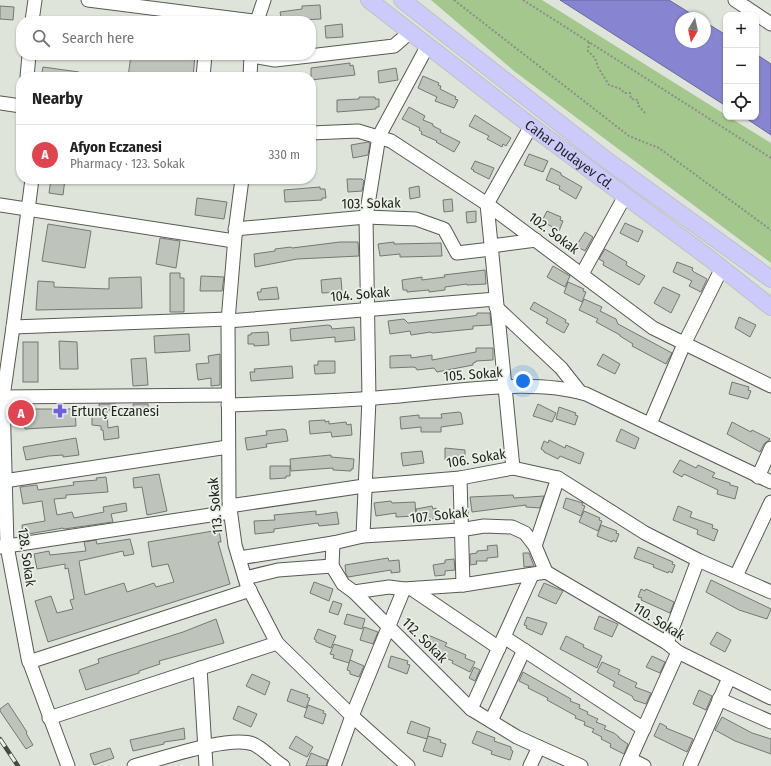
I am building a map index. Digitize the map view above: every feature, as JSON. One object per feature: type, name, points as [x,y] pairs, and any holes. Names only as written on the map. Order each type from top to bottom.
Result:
[{"type":"main road","name":"Cahar Dudayev Cd.","points":[[369,0],[531,126],[722,268],[771,307]]},
{"type":"main road","name":"Cahar Dudayev Cd.","points":[[402,0],[606,158],[771,279]]},
{"type":"street","points":[[33,16],[35,0]]},
{"type":"street","points":[[88,0],[189,16]]},
{"type":"street","points":[[259,16],[264,0]]},
{"type":"street","points":[[735,0],[771,24]]},
{"type":"street","points":[[316,55],[394,46],[410,32]]},
{"type":"street","points":[[363,536],[369,398],[366,217],[378,136],[428,45]]},
{"type":"street","points":[[27,72],[29,60]]},
{"type":"street","points":[[204,72],[205,60]]},
{"type":"street","points":[[250,72],[251,60]]},
{"type":"street","points":[[0,103],[16,105]]},
{"type":"street","points":[[512,468],[487,204],[531,126]]},
{"type":"street","name":"102. Sokak","points":[[316,133],[358,131],[390,141],[487,204],[653,328],[771,386]]},
{"type":"street","name":"128. Sokak","points":[[31,184],[14,327],[1,397],[4,481],[3,546],[29,662],[68,766]]},
{"type":"street","name":"113. Sokak","points":[[241,184],[235,235],[228,320],[228,447],[230,509],[235,545],[248,584],[277,642],[352,716],[408,766]]},
{"type":"street","points":[[582,274],[625,196]]},
{"type":"street","name":"103. Sokak","points":[[0,205],[235,235],[366,217],[416,219],[444,229],[457,253],[491,247]]},
{"type":"street","points":[[491,247],[536,240]]},
{"type":"street","points":[[650,424],[684,344],[722,268]]},
{"type":"street","points":[[496,303],[561,368],[580,392]]},
{"type":"street","name":"104. Sokak","points":[[14,327],[228,320],[368,309],[496,303]]},
{"type":"street","name":"105. Sokak","points":[[1,397],[228,400],[369,398],[504,388],[567,388],[580,392],[650,424],[771,482]]},
{"type":"street","points":[[4,481],[228,447]]},
{"type":"street","points":[[758,477],[771,448]]},
{"type":"street","name":"106. Sokak","points":[[3,546],[364,486],[460,478],[512,468],[558,478],[645,533],[698,560],[771,592]]},
{"type":"street","points":[[460,478],[460,530],[463,585]]},
{"type":"street","points":[[535,546],[558,478]]},
{"type":"street","points":[[736,576],[771,502]]},
{"type":"street","name":"107. Sokak","points":[[239,558],[333,543],[363,536],[460,530],[484,526],[512,527],[525,533],[535,546],[546,572]]},
{"type":"street","points":[[29,662],[248,584],[278,570],[332,566],[333,543]]},
{"type":"street","points":[[668,643],[698,560]]},
{"type":"street","name":"112. Sokak","points":[[332,566],[343,584],[354,592],[471,709],[517,737],[581,766]]},
{"type":"street","points":[[354,592],[389,587],[408,589],[463,585],[546,572]]},
{"type":"street","name":"110. Sokak","points":[[546,572],[668,643],[678,652],[771,698]]},
{"type":"street","points":[[471,709],[532,575]]},
{"type":"street","points":[[408,589],[501,642],[524,650],[644,729]]},
{"type":"street","points":[[334,766],[352,716],[389,627],[408,589]]},
{"type":"street","points":[[49,718],[277,642]]},
{"type":"street","points":[[491,721],[524,650]]},
{"type":"street","points":[[644,766],[628,763],[678,652]]},
{"type":"street","points":[[200,668],[203,748],[206,766]]},
{"type":"street","points":[[690,766],[728,678]]},
{"type":"street","points":[[719,699],[771,722]]},
{"type":"street","points":[[134,766],[203,748],[237,741],[255,745],[283,766]]},
{"type":"street","points":[[530,766],[538,747]]},
{"type":"path","points":[[454,0],[629,136],[659,148],[771,230]]},
{"type":"path","points":[[524,0],[771,158]]},
{"type":"path","points":[[589,42],[588,52],[595,58],[598,67],[609,85],[621,90],[624,94],[630,93],[631,99],[638,100],[638,105],[645,113]]},
{"type":"green space","points":[[431,0],[542,0],[723,113],[723,120],[734,120],[771,143],[771,263],[514,71]]},
{"type":"shaded area","points":[[560,0],[669,0],[688,12],[675,12],[675,48],[711,48],[711,26],[723,33],[723,104]]},
{"type":"shaded area","points":[[759,56],[771,64],[771,135],[748,120],[759,120]]},
{"type":"building","points":[[320,5],[321,19],[316,19],[316,16],[281,16],[280,12],[302,9],[302,6]]},
{"type":"building","points":[[0,6],[14,7],[13,20],[0,19]]},
{"type":"building","points":[[342,24],[343,37],[326,38],[325,26]]},
{"type":"building","points":[[130,60],[195,60],[193,72],[129,72]]},
{"type":"building","points":[[350,63],[350,66],[353,65],[355,75],[316,79],[316,72],[311,72],[311,68]]},
{"type":"building","points":[[43,67],[79,72],[42,72]]},
{"type":"building","points":[[396,68],[398,80],[379,83],[378,71]]},
{"type":"building","points":[[423,76],[439,83],[438,85],[441,86],[440,89],[456,97],[455,99],[458,100],[454,108],[435,101],[437,97],[418,88]]},
{"type":"building","points":[[359,97],[375,97],[375,99],[379,99],[379,107],[376,107],[376,109],[337,112],[337,100],[359,99]]},
{"type":"building","points":[[409,107],[425,116],[423,120],[433,124],[433,126],[441,130],[440,132],[460,142],[454,152],[436,142],[437,141],[421,134],[422,132],[419,130],[420,128],[402,119]]},
{"type":"building","points":[[475,115],[511,138],[506,146],[503,144],[502,147],[487,139],[489,136],[469,126]]},
{"type":"building","points":[[368,142],[370,144],[368,155],[353,158],[351,145]]},
{"type":"building","points":[[529,154],[548,161],[543,172],[524,165]]},
{"type":"building","points":[[475,161],[494,168],[489,179],[471,169]]},
{"type":"building","points":[[551,168],[582,187],[576,199],[559,189],[560,186],[546,180]]},
{"type":"building","points":[[347,179],[362,179],[364,181],[362,191],[348,192]]},
{"type":"building","points":[[50,184],[64,184],[63,195],[49,193]]},
{"type":"building","points":[[419,186],[420,197],[410,199],[409,188]]},
{"type":"building","points":[[320,187],[320,189],[325,189],[326,198],[322,198],[322,200],[285,202],[284,190]]},
{"type":"building","points":[[197,198],[227,202],[224,219],[195,215]]},
{"type":"building","points":[[452,199],[453,211],[444,212],[443,200]]},
{"type":"building","points":[[476,211],[476,222],[467,223],[466,212]]},
{"type":"building","points":[[547,211],[561,217],[560,220],[563,221],[559,231],[542,221]]},
{"type":"building","points":[[625,223],[643,231],[638,242],[620,233]]},
{"type":"building","points":[[48,224],[91,231],[85,268],[42,261]]},
{"type":"building","points":[[585,232],[593,237],[585,251],[576,246]]},
{"type":"building","points":[[160,238],[180,241],[176,268],[156,264]]},
{"type":"building","points":[[340,242],[358,242],[359,256],[297,259],[255,267],[254,254],[275,251],[275,249]]},
{"type":"building","points":[[394,242],[394,244],[441,243],[442,256],[400,257],[400,254],[380,256],[378,244]]},
{"type":"building","points":[[605,249],[627,262],[626,265],[645,276],[639,285],[603,265],[604,262],[599,259]]},
{"type":"building","points":[[677,262],[693,268],[692,270],[694,272],[707,279],[701,292],[689,286],[692,281],[673,272]]},
{"type":"building","points":[[553,266],[570,276],[565,287],[547,277]]},
{"type":"building","points":[[485,270],[486,284],[467,284],[445,287],[445,290],[429,292],[429,290],[407,292],[407,290],[403,290],[402,280],[422,277],[422,280],[445,277],[444,275]]},
{"type":"building","points":[[170,273],[180,273],[180,278],[184,278],[184,312],[170,312]]},
{"type":"building","points":[[201,276],[224,277],[222,291],[200,291]]},
{"type":"building","points":[[141,277],[142,308],[36,310],[38,281],[54,282],[54,287],[109,289],[109,278]]},
{"type":"building","points":[[341,278],[342,292],[322,293],[321,280]]},
{"type":"building","points":[[568,282],[584,289],[583,291],[586,292],[582,302],[564,293]]},
{"type":"building","points":[[277,287],[279,299],[259,300],[257,292],[261,292],[261,289]]},
{"type":"building","points":[[663,287],[680,295],[671,313],[654,303]]},
{"type":"building","points":[[584,299],[602,307],[600,311],[616,319],[618,324],[672,353],[666,364],[632,346],[633,344],[620,335],[596,322],[598,319],[579,310]]},
{"type":"building","points":[[534,302],[566,320],[565,322],[569,324],[564,333],[546,323],[548,319],[530,309]]},
{"type":"building","points":[[477,313],[490,313],[491,325],[473,326],[473,329],[411,335],[410,331],[390,334],[388,321],[404,319],[408,323],[473,316],[477,315]]},
{"type":"building","points":[[739,317],[756,325],[750,337],[735,328]]},
{"type":"building","points":[[328,325],[331,326],[332,329],[354,327],[355,340],[335,342],[335,337],[291,341],[290,329]]},
{"type":"building","points":[[268,332],[269,345],[254,346],[254,344],[248,344],[248,335],[251,335],[251,333]]},
{"type":"building","points":[[189,334],[190,351],[155,353],[154,336]]},
{"type":"building","points":[[59,341],[77,342],[78,369],[60,369]]},
{"type":"building","points":[[23,342],[38,342],[38,382],[23,382]]},
{"type":"building","points":[[476,348],[493,348],[493,360],[476,361],[473,365],[437,372],[434,368],[417,370],[413,367],[390,368],[390,356],[411,355],[411,358],[432,355],[432,360],[476,352]]},
{"type":"building","points":[[220,354],[220,385],[211,386],[211,378],[198,380],[196,364],[209,363],[208,356]]},
{"type":"building","points":[[603,354],[620,364],[615,374],[597,365]]},
{"type":"building","points":[[146,358],[148,385],[133,386],[131,359]]},
{"type":"building","points":[[318,361],[335,361],[335,373],[315,374],[314,365],[318,365]]},
{"type":"building","points":[[292,366],[293,378],[251,381],[250,372],[255,372],[254,369]]},
{"type":"building","points":[[732,382],[749,387],[748,390],[751,391],[748,399],[729,394]]},
{"type":"building","points":[[99,404],[116,404],[116,410],[107,410],[108,428],[118,426],[119,438],[104,440],[101,426],[92,425],[92,416],[100,415]]},
{"type":"building","points":[[133,404],[148,404],[149,415],[134,416]]},
{"type":"building","points":[[538,404],[556,413],[552,422],[533,416]]},
{"type":"building","points":[[559,407],[576,413],[575,415],[578,416],[575,425],[556,419]]},
{"type":"building","points":[[23,409],[75,409],[76,426],[25,429]]},
{"type":"building","points":[[461,413],[463,424],[441,427],[441,432],[421,432],[421,427],[401,429],[400,417],[419,415],[419,418],[442,418],[441,414]]},
{"type":"building","points":[[325,420],[325,422],[329,421],[329,424],[346,422],[347,425],[351,424],[352,435],[332,437],[331,432],[310,434],[309,421]]},
{"type":"building","points":[[732,422],[751,432],[752,430],[770,439],[764,444],[760,452],[727,434]]},
{"type":"building","points":[[621,429],[639,438],[635,449],[616,441]]},
{"type":"building","points":[[286,430],[288,441],[266,444],[267,447],[247,450],[245,438],[267,435],[266,431]]},
{"type":"building","points":[[76,438],[79,455],[63,457],[63,455],[49,456],[26,460],[23,447]]},
{"type":"building","points":[[549,440],[565,448],[566,445],[584,453],[580,464],[560,456],[558,459],[544,452],[541,449],[544,441],[548,443]]},
{"type":"building","points":[[445,448],[465,450],[465,458],[462,458],[462,461],[445,460]]},
{"type":"building","points":[[422,451],[424,463],[403,466],[401,453]]},
{"type":"building","points":[[331,455],[331,457],[354,459],[353,469],[351,469],[351,471],[333,470],[333,468],[291,471],[290,459]]},
{"type":"building","points":[[680,460],[696,468],[698,465],[715,473],[712,477],[738,487],[735,499],[717,494],[718,490],[684,474],[682,477],[673,472]]},
{"type":"building","points":[[270,466],[290,466],[290,476],[286,476],[286,478],[270,479]]},
{"type":"building","points":[[159,474],[167,511],[147,515],[142,487],[134,488],[133,478]]},
{"type":"building","points":[[106,477],[108,492],[66,495],[66,498],[54,499],[57,515],[72,512],[74,518],[104,512],[103,507],[126,503],[127,511],[111,514],[113,522],[63,528],[23,535],[22,525],[45,521],[42,501],[23,504],[20,487],[37,485],[38,490],[74,485],[73,482],[97,480],[96,478]]},
{"type":"building","points":[[513,495],[514,498],[544,496],[540,508],[526,507],[526,505],[472,512],[470,497]]},
{"type":"building","points":[[566,498],[583,503],[582,505],[585,506],[581,516],[563,508]]},
{"type":"building","points":[[391,501],[392,503],[415,502],[416,516],[396,517],[396,513],[376,516],[374,503]]},
{"type":"building","points":[[432,506],[433,509],[436,508],[438,518],[418,521],[416,509]]},
{"type":"building","points":[[678,506],[692,512],[690,517],[713,525],[712,528],[718,530],[714,541],[697,534],[698,530],[673,520]]},
{"type":"building","points":[[316,511],[316,515],[337,512],[339,524],[319,526],[318,523],[274,529],[274,532],[255,534],[254,521],[275,520],[274,515]]},
{"type":"building","points":[[584,511],[600,518],[599,520],[602,521],[598,531],[579,522]]},
{"type":"building","points":[[601,525],[617,531],[616,533],[619,534],[616,542],[613,540],[612,542],[597,536]]},
{"type":"building","points":[[219,530],[221,542],[218,542],[230,584],[48,642],[35,601],[51,596],[57,613],[73,609],[70,600],[74,599],[68,568],[65,569],[65,564],[37,569],[34,554],[49,551],[50,555],[86,551],[84,542],[96,540],[97,544],[130,539],[134,554],[124,556],[123,551],[79,561],[85,595],[124,583],[127,592],[154,583],[156,587],[174,582],[168,564],[152,567],[148,542]]},
{"type":"building","points":[[497,545],[498,557],[487,558],[487,561],[476,561],[477,564],[470,565],[470,554],[477,553],[477,551],[488,550],[487,546]]},
{"type":"building","points":[[638,547],[673,562],[672,564],[675,565],[672,573],[669,571],[668,573],[653,567],[654,565],[634,558]]},
{"type":"building","points":[[523,553],[529,553],[534,566],[524,567]]},
{"type":"building","points":[[388,558],[389,561],[399,560],[400,572],[391,573],[391,570],[348,577],[346,574],[345,565]]},
{"type":"building","points":[[454,559],[455,570],[445,571],[445,575],[435,576],[433,565],[445,563],[445,560]]},
{"type":"building","points":[[711,580],[771,609],[767,619],[739,610],[706,592]]},
{"type":"building","points":[[314,582],[333,589],[329,601],[310,593]]},
{"type":"building","points":[[544,583],[563,591],[556,604],[538,596]]},
{"type":"building","points":[[641,589],[645,591],[646,589],[674,602],[670,613],[641,600],[642,598],[638,597]]},
{"type":"building","points":[[333,601],[342,604],[338,615],[329,612]]},
{"type":"building","points":[[347,614],[365,619],[362,629],[344,624]]},
{"type":"building","points":[[599,616],[618,624],[612,637],[594,629]]},
{"type":"building","points":[[527,617],[547,623],[542,635],[526,628],[527,626],[524,625]]},
{"type":"building","points":[[216,619],[224,643],[159,661],[160,664],[139,671],[139,673],[86,690],[79,670],[99,663],[98,659],[183,632]]},
{"type":"building","points":[[364,627],[378,632],[373,644],[360,640]]},
{"type":"building","points":[[318,629],[336,636],[331,648],[316,642],[314,639]]},
{"type":"building","points":[[717,632],[731,640],[725,652],[710,644]]},
{"type":"building","points":[[428,635],[447,643],[445,646],[466,655],[465,658],[475,662],[470,672],[452,663],[453,661],[443,657],[443,654],[423,646]]},
{"type":"building","points":[[566,636],[584,645],[583,647],[602,656],[597,668],[560,649]]},
{"type":"building","points":[[334,644],[353,650],[349,663],[333,658],[334,655],[330,654]]},
{"type":"building","points":[[391,656],[408,661],[407,664],[410,665],[407,674],[388,667]]},
{"type":"building","points":[[652,656],[665,662],[660,673],[646,667]]},
{"type":"building","points":[[350,660],[364,666],[359,677],[350,674],[350,671],[347,670]]},
{"type":"building","points":[[602,662],[620,670],[618,674],[637,683],[635,687],[651,693],[646,704],[634,700],[632,696],[613,686],[615,682],[597,672]]},
{"type":"building","points":[[474,667],[480,670],[475,681],[469,678]]},
{"type":"building","points":[[523,672],[571,699],[570,701],[580,705],[579,708],[588,712],[587,714],[598,719],[596,722],[606,726],[604,729],[614,733],[628,744],[624,754],[610,747],[611,744],[592,732],[594,729],[584,725],[585,722],[575,718],[576,716],[547,700],[548,698],[528,688],[529,686],[519,681]]},
{"type":"building","points":[[252,674],[270,682],[265,695],[246,686]]},
{"type":"building","points":[[291,689],[308,695],[307,697],[310,698],[306,708],[287,701]]},
{"type":"building","points":[[699,690],[712,696],[706,710],[693,704]]},
{"type":"building","points":[[8,703],[27,732],[26,733],[33,745],[26,749],[0,711],[0,709]]},
{"type":"building","points":[[308,705],[324,711],[323,713],[326,714],[323,724],[304,717]]},
{"type":"building","points":[[238,706],[257,714],[251,727],[233,719]]},
{"type":"building","points":[[722,717],[752,733],[771,739],[771,754],[735,741],[715,730]]},
{"type":"building","points":[[411,721],[430,728],[427,739],[407,733]]},
{"type":"building","points":[[660,723],[667,727],[666,728],[693,739],[687,752],[654,736]]},
{"type":"building","points":[[184,728],[185,739],[164,742],[164,744],[133,751],[130,740]]},
{"type":"building","points":[[477,731],[495,738],[494,741],[511,747],[511,750],[513,751],[510,760],[491,754],[492,751],[472,743]]},
{"type":"building","points":[[296,736],[313,747],[307,757],[289,748]]},
{"type":"building","points":[[428,736],[441,740],[440,742],[446,744],[442,757],[423,751]]},
{"type":"building","points":[[110,748],[114,758],[94,765],[90,754]]},
{"type":"building","points":[[311,753],[328,760],[326,766],[306,766]]},
{"type":"railway","points":[[0,739],[18,766]]},
{"type":"place","name":"Ertunç Eczanesi","points":[[60,411]]},
{"type":"place","name":"Afyon Eczanesi","points":[[21,413]]}]
